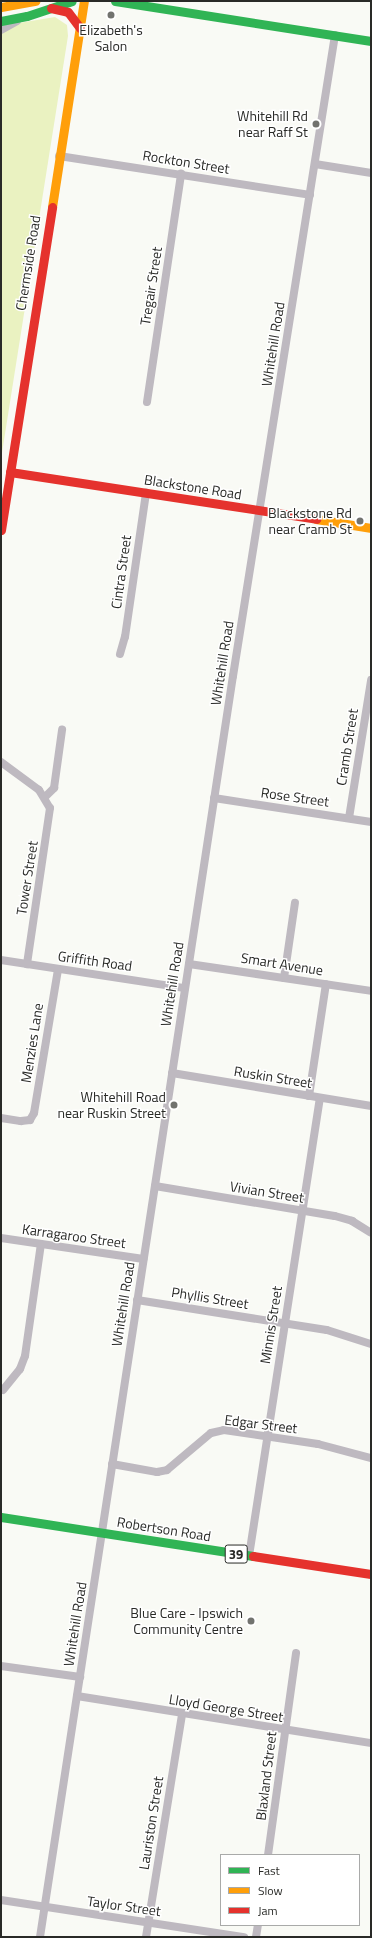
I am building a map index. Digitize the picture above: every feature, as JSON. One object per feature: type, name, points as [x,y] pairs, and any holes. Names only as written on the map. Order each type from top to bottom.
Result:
[{"type":"main road","points":[[1,7],[35,1]]},
{"type":"main road","points":[[1,21],[27,16],[72,1]]},
{"type":"main road","name":"Chermside Road","points":[[1,530],[84,1]]},
{"type":"main road","points":[[120,2],[371,41]]},
{"type":"main road","points":[[50,8],[68,12],[80,28]]},
{"type":"main road","name":"Blackstone Road","points":[[10,472],[371,528]]},
{"type":"main road","name":"Robertson Road","points":[[1,1517],[371,1574]]},
{"type":"street","points":[[1,30],[27,16]]},
{"type":"street","name":"Whitehill Road","points":[[40,1937],[214,798],[335,35]]},
{"type":"street","name":"Rockton Street","points":[[59,156],[310,195]]},
{"type":"street","points":[[315,164],[371,173]]},
{"type":"street","name":"Tregair Street","points":[[147,402],[181,174]]},
{"type":"street","name":"Cintra Street","points":[[120,654],[125,637],[146,493]]},
{"type":"street","name":"Cramb Street","points":[[349,818],[371,680]]},
{"type":"street","points":[[1,762],[45,797],[54,788],[62,730]]},
{"type":"street","name":"Tower Street","points":[[27,964],[50,817],[45,797]]},
{"type":"street","name":"Rose Street","points":[[214,798],[371,822]]},
{"type":"street","points":[[284,978],[295,903]]},
{"type":"street","name":"Griffith Road","points":[[1,960],[185,988]]},
{"type":"street","name":"Smart Avenue","points":[[189,964],[371,991]]},
{"type":"street","name":"Menzies Lane","points":[[1,1118],[21,1122],[30,1120],[34,1113],[58,969]]},
{"type":"street","points":[[309,1096],[326,984]]},
{"type":"street","name":"Ruskin Street","points":[[172,1073],[371,1106]]},
{"type":"street","name":"Minnis Street","points":[[248,1556],[320,1098]]},
{"type":"street","name":"Vivian Street","points":[[154,1186],[352,1220],[371,1233]]},
{"type":"street","name":"Karragaroo Street","points":[[1,1238],[143,1259]]},
{"type":"street","points":[[3,1390],[20,1369],[25,1356],[41,1244]]},
{"type":"street","name":"Phyllis Street","points":[[137,1300],[326,1330],[371,1344]]},
{"type":"street","name":"Edgar Street","points":[[112,1464],[158,1472],[167,1470],[211,1433],[224,1430],[318,1444],[371,1458]]},
{"type":"street","name":"Blaxland Street","points":[[268,1854],[287,1731],[285,1726],[296,1653]]},
{"type":"street","points":[[1,1666],[80,1677]]},
{"type":"street","name":"Lloyd George Street","points":[[77,1696],[287,1731],[371,1743]]},
{"type":"street","name":"Lauriston Street","points":[[146,1937],[182,1714]]},
{"type":"street","name":"Taylor Street","points":[[1,1900],[244,1937]]},
{"type":"street","points":[[256,1937],[258,1926]]},
{"type":"green space","points":[[55,17],[67,25],[68,36],[1,459],[1,26]]},
{"type":"traffic: fast","points":[[1,21],[27,16],[72,1]]},
{"type":"traffic: fast","points":[[115,1],[371,41]]},
{"type":"traffic: fast","points":[[1,1517],[253,1556]]},
{"type":"traffic: slow","points":[[1,7],[35,1]]},
{"type":"traffic: slow","points":[[52,207],[84,1]]},
{"type":"traffic: slow","points":[[316,519],[371,528]]},
{"type":"traffic: jam","points":[[51,8],[68,12],[80,28]]},
{"type":"traffic: jam","points":[[1,530],[52,207]]},
{"type":"traffic: jam","points":[[10,472],[316,519]]},
{"type":"traffic: jam","points":[[253,1556],[371,1574]]},
{"type":"place","name":"Elizabeth's Salon","points":[[111,15]]},
{"type":"place","name":"Whitehill Rd near Raff St","points":[[316,124]]},
{"type":"place","name":"Blackstone Rd near Cramb St","points":[[360,521]]},
{"type":"place","name":"Whitehill Road near Ruskin Street","points":[[174,1105]]},
{"type":"place","name":"Blue Care - Ipswich Community Centre","points":[[251,1621]]}]
